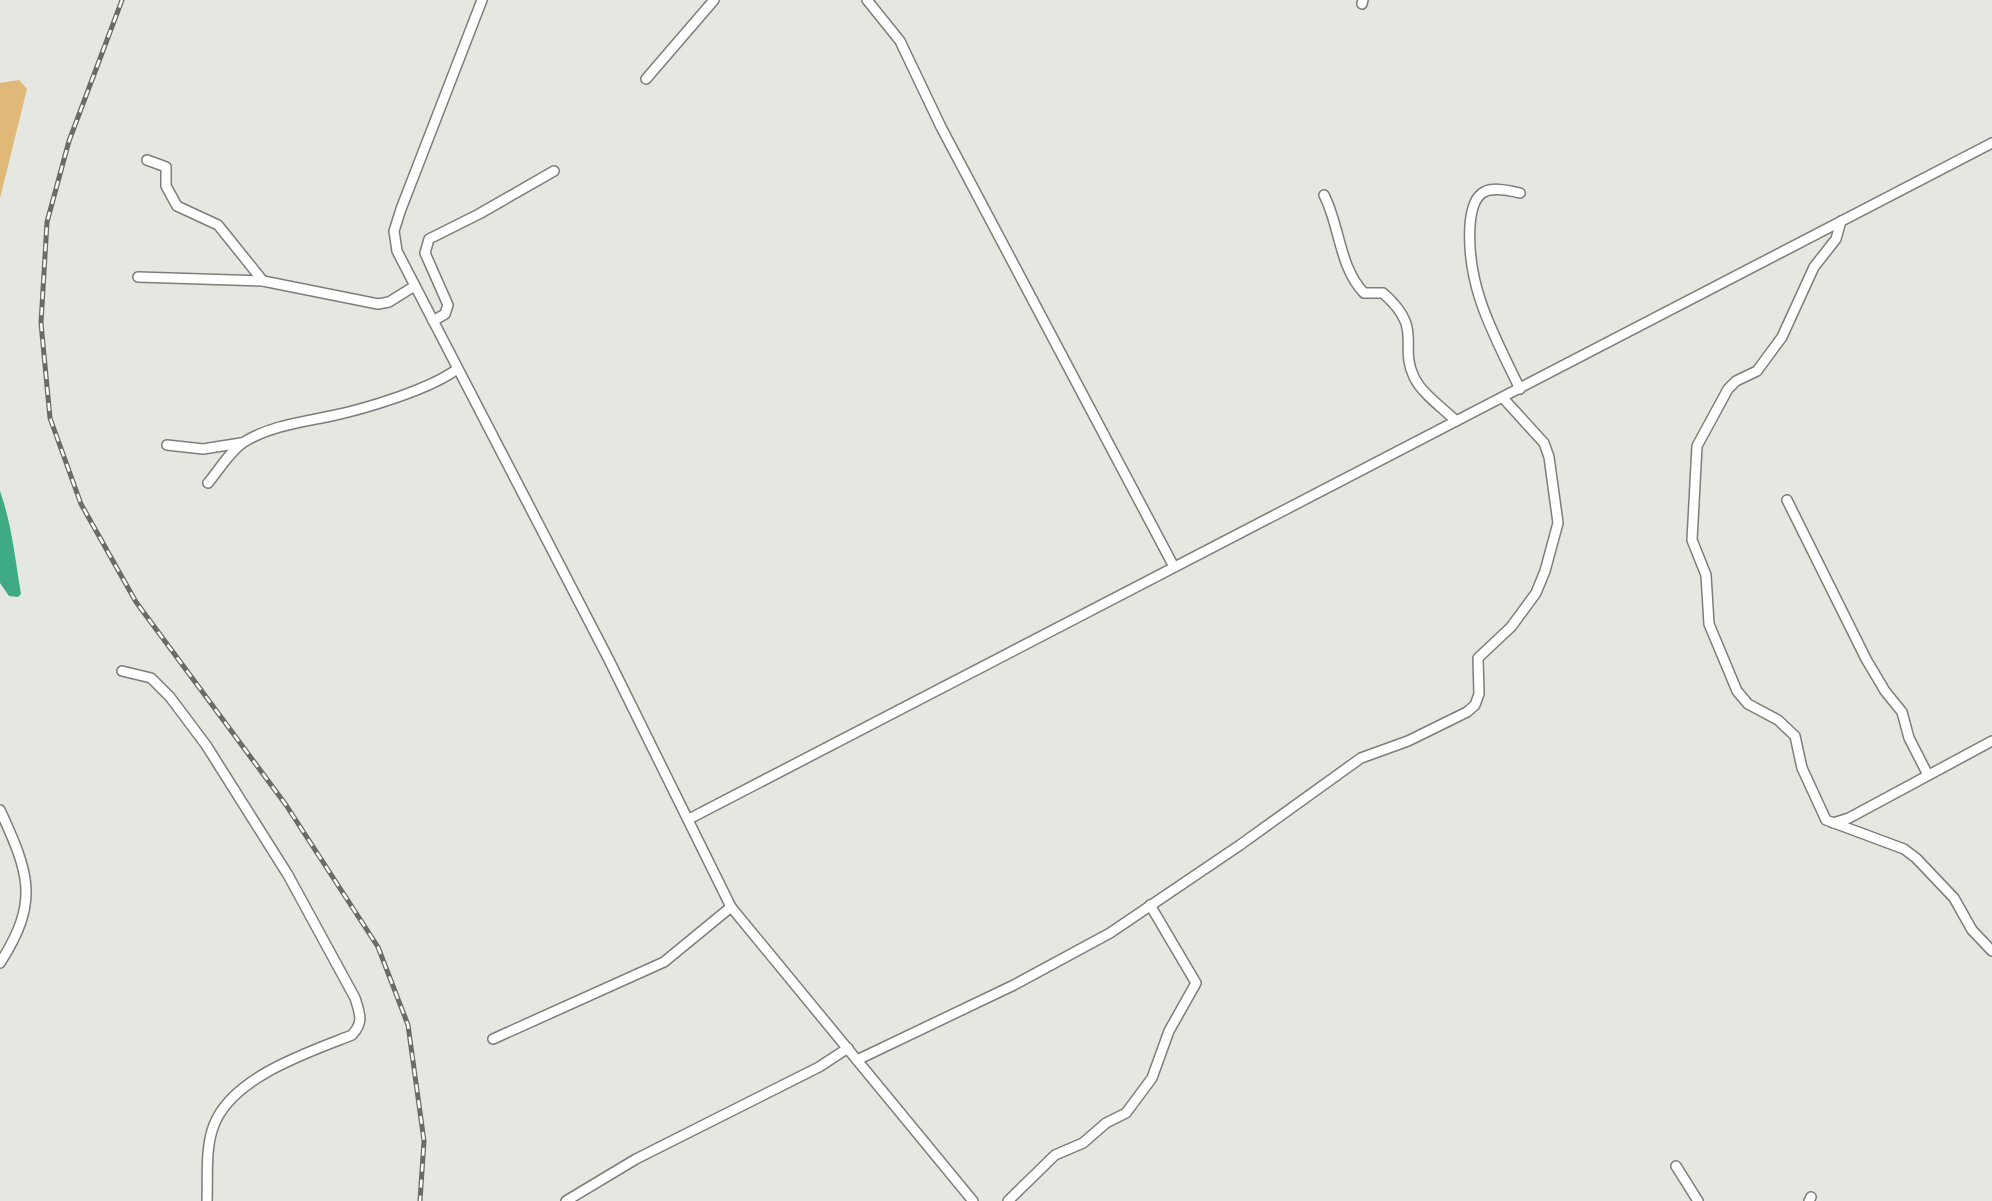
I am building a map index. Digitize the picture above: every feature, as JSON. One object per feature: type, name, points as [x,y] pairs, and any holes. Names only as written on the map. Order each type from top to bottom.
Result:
[{"type":"street","points":[[482,0],[394,231],[397,251],[413,287],[689,819],[731,907],[973,1201]]},
{"type":"street","points":[[646,79],[714,0]]},
{"type":"street","points":[[867,0],[900,41],[941,127],[1173,565]]},
{"type":"street","points":[[689,819],[1173,565],[1503,398],[1992,143]]},
{"type":"street","points":[[147,160],[166,167],[166,186],[177,206],[218,225],[263,281]]},
{"type":"street","points":[[433,321],[445,314],[448,305],[425,253],[429,239],[554,171]]},
{"type":"street","points":[[1520,192],[1490,189],[1479,194],[1473,204],[1469,245],[1475,292],[1520,389]]},
{"type":"street","points":[[1324,195],[1352,276],[1364,293],[1383,293],[1405,320],[1410,334],[1413,375],[1456,421]]},
{"type":"street","points":[[1841,221],[1836,239],[1814,267],[1782,337],[1757,370],[1736,381],[1728,389],[1697,446],[1692,540],[1706,575],[1709,624],[1737,691],[1748,704],[1778,720],[1795,736],[1802,768],[1820,811],[1833,823],[1904,849],[1916,858],[1954,898],[1972,930],[1992,951]]},
{"type":"street","points":[[138,276],[263,281],[378,304],[389,302],[413,287]]},
{"type":"street","points":[[167,445],[203,449],[243,443],[283,426],[331,416],[420,388],[457,369]]},
{"type":"street","points":[[857,1060],[1014,985],[1110,933],[1240,845],[1361,758],[1408,741],[1467,712],[1475,705],[1479,694],[1478,657],[1511,627],[1536,593],[1558,523],[1549,457],[1544,443],[1503,398]]},
{"type":"street","points":[[208,483],[243,443]]},
{"type":"street","points":[[1787,500],[1866,659],[1885,691],[1902,712],[1909,738],[1928,775]]},
{"type":"street","points":[[122,671],[151,678],[170,697],[206,745],[288,875],[355,999],[361,1017],[359,1027],[352,1035],[261,1075],[221,1112],[211,1135],[207,1201]]},
{"type":"street","points":[[1833,823],[1849,818],[1992,741]]},
{"type":"street","points":[[0,810],[24,864],[27,882],[20,926],[0,963]]},
{"type":"street","points":[[1008,1201],[1055,1155],[1083,1143],[1106,1123],[1126,1113],[1152,1079],[1169,1031],[1196,983],[1150,905]]},
{"type":"street","points":[[493,1039],[664,962],[731,907]]},
{"type":"street","points":[[566,1201],[636,1159],[819,1067],[848,1048]]},
{"type":"street","points":[[1676,1166],[1698,1201]]},
{"type":"shaded area","points":[[19,80],[27,89],[0,198],[0,83]]},
{"type":"shaded area","points":[[0,491],[13,542],[21,594],[18,597],[9,596],[0,583]]},
{"type":"railway","points":[[122,0],[69,141],[47,222],[41,323],[50,418],[81,504],[136,602],[286,805],[378,947],[408,1025],[424,1141],[420,1201]]}]
